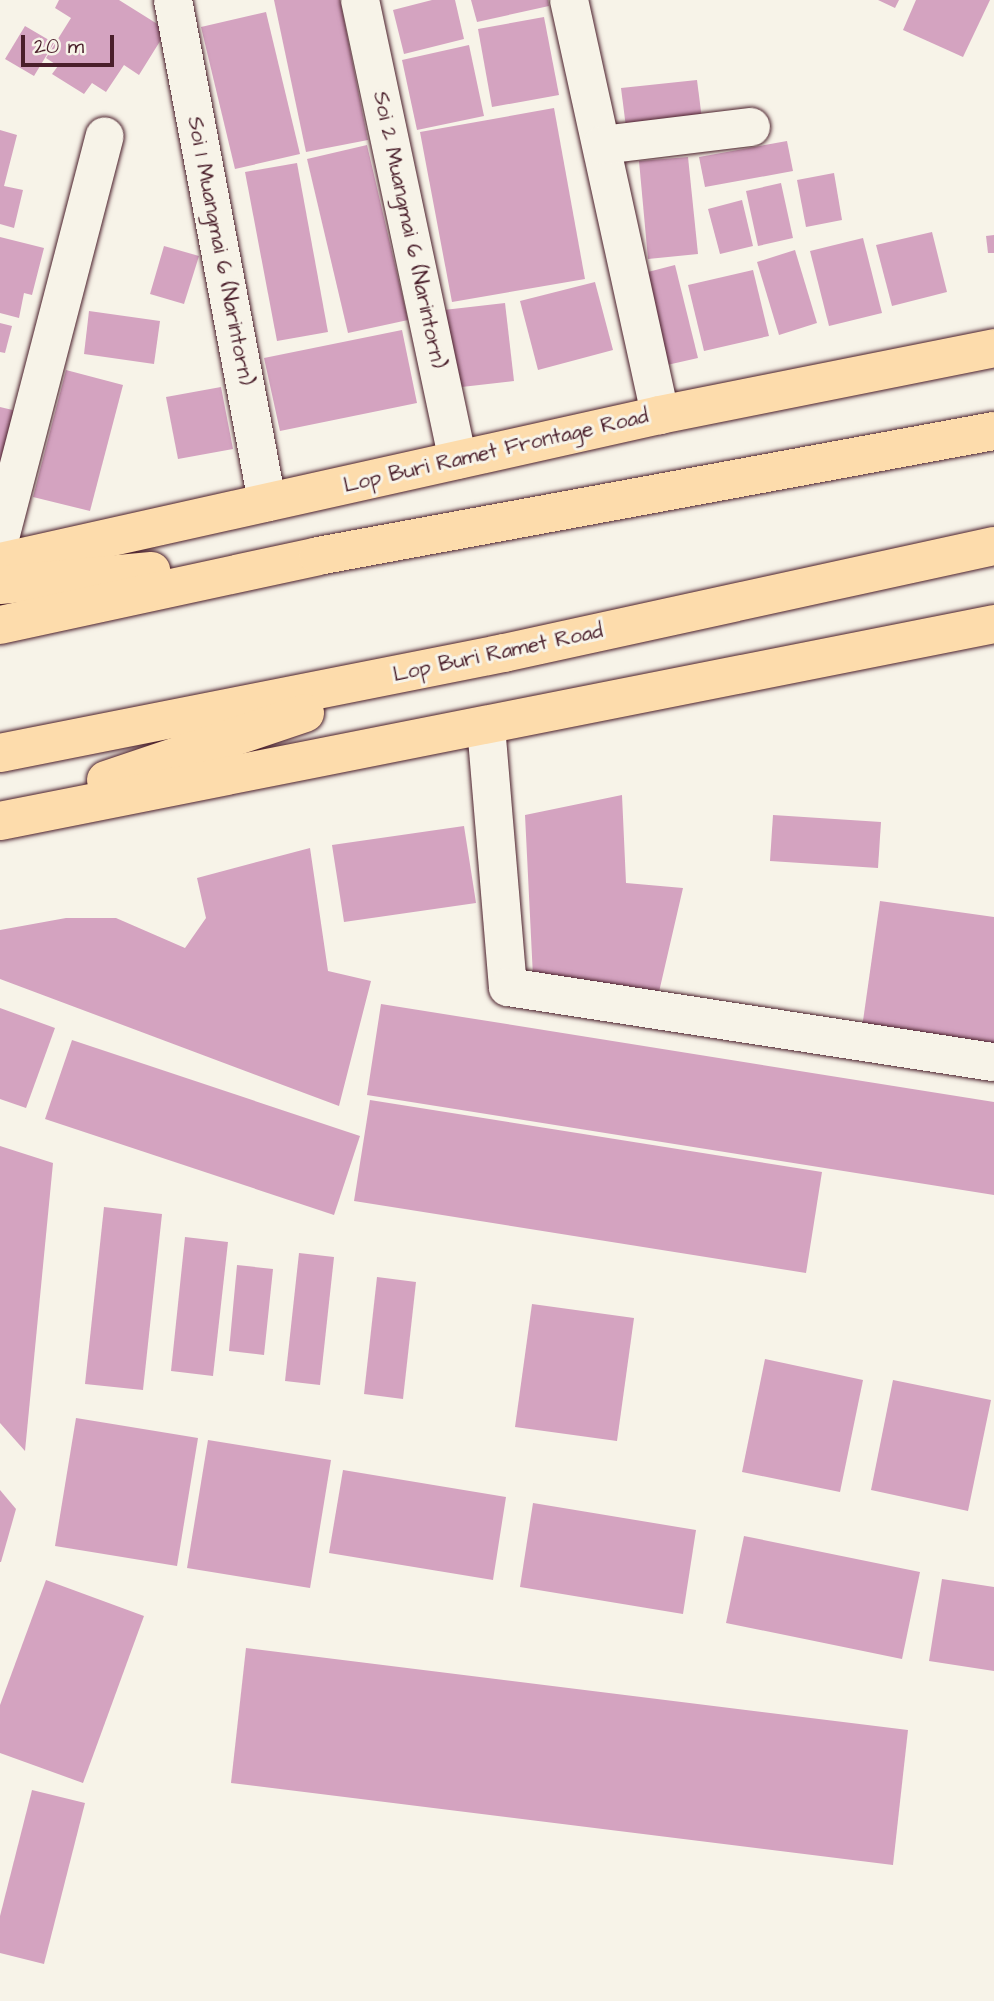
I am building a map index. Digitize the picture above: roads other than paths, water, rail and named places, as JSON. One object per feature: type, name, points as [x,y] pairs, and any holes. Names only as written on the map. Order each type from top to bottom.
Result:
[{"type":"main road","name":"Lop Buri Ramet Frontage Road","points":[[0,562],[660,415],[994,348]]},
{"type":"main road","points":[[0,625],[318,556],[994,431]]},
{"type":"main road","name":"Lop Buri Ramet Road","points":[[0,753],[504,653],[994,546]]},
{"type":"main road","points":[[0,584],[318,556]]},
{"type":"main road","points":[[0,821],[994,624]]},
{"type":"main road","points":[[0,815],[314,710],[504,653]]},
{"type":"street","name":"Soi 1 Muangmai 6 (Narintorn)","points":[[173,0],[267,502]]},
{"type":"street","name":"Soi 2 Muangmai 6 (Narintorn)","points":[[360,0],[458,460]]},
{"type":"street","points":[[569,0],[660,415]]},
{"type":"street","points":[[602,145],[751,127]]},
{"type":"street","points":[[0,538],[105,136]]},
{"type":"street","points":[[486,726],[508,986],[994,1062]]}]
